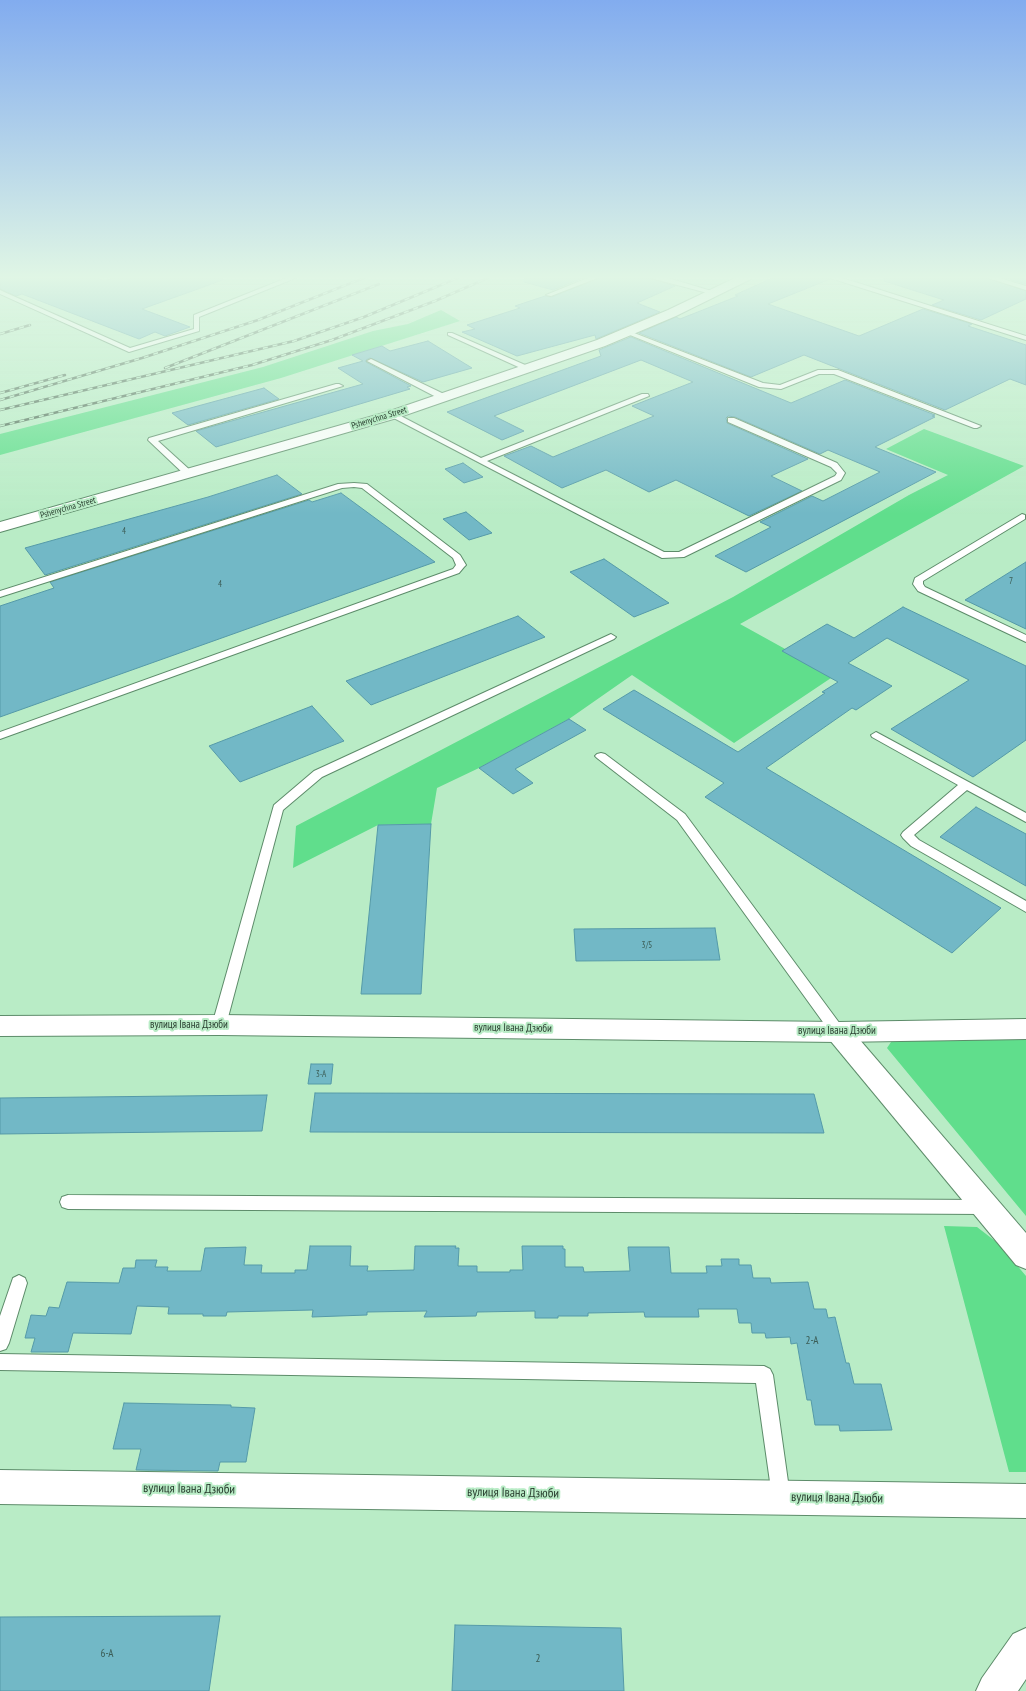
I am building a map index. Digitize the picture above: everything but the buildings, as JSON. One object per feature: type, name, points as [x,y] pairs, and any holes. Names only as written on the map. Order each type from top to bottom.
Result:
[{"type":"street","name":"Pshenychna Street","points":[[0,527],[392,415],[563,356]]},
{"type":"street","name":"вулиця Івана Дзюби","points":[[0,1026],[219,1025],[838,1032],[1026,1028]]},
{"type":"street","points":[[838,1032],[1026,1255]]},
{"type":"street","name":"вулиця Івана Дзюби","points":[[0,1487],[1026,1501]]},
{"type":"street","points":[[995,1691],[1026,1647]]},
{"type":"lane","points":[[500,356],[528,368]]},
{"type":"lane","points":[[688,356],[762,385],[780,387],[818,372],[835,372],[977,426]]},
{"type":"lane","points":[[371,361],[443,397]]},
{"type":"lane","points":[[188,473],[152,440],[338,386]]},
{"type":"lane","points":[[482,460],[645,396]]},
{"type":"lane","points":[[392,415],[482,460],[662,555],[681,555],[838,478],[841,473],[834,465],[731,420]]},
{"type":"lane","points":[[0,594],[341,486],[354,485],[364,486],[457,557],[461,565],[456,571],[0,736]]},
{"type":"lane","points":[[1025,517],[918,580],[918,584],[921,589],[1026,639]]},
{"type":"lane","points":[[219,1025],[278,808],[318,774],[611,637]]},
{"type":"lane","points":[[876,735],[1026,818]]},
{"type":"lane","points":[[601,756],[681,817],[838,1032]]},
{"type":"lane","points":[[966,785],[907,835],[914,844],[1026,907]]},
{"type":"lane","points":[[68,1202],[986,1207]]},
{"type":"lane","points":[[0,1343],[19,1283]]},
{"type":"lane","points":[[0,1362],[764,1375],[781,1497]]},
{"type":"green space","points":[[297,356],[350,356],[281,378],[0,455],[0,434],[263,367]]},
{"type":"green space","points":[[924,429],[1024,466],[740,624],[834,676],[734,743],[632,675],[569,719],[479,768],[437,788],[431,824],[378,825],[293,868],[296,826],[733,597],[909,495],[948,475],[886,449]]},
{"type":"green space","points":[[1026,1036],[1026,1216],[887,1048],[893,1039]]},
{"type":"green space","points":[[944,1226],[977,1227],[999,1244],[1026,1276],[1026,1472],[1009,1472]]},
{"type":"railway","points":[[0,400],[148,356]]},
{"type":"railway","points":[[165,368],[196,356]]},
{"type":"railway","points":[[0,410],[230,356]]},
{"type":"railway","points":[[0,426],[252,365],[281,356]]},
{"type":"railway","points":[[0,393],[65,375]]}]
